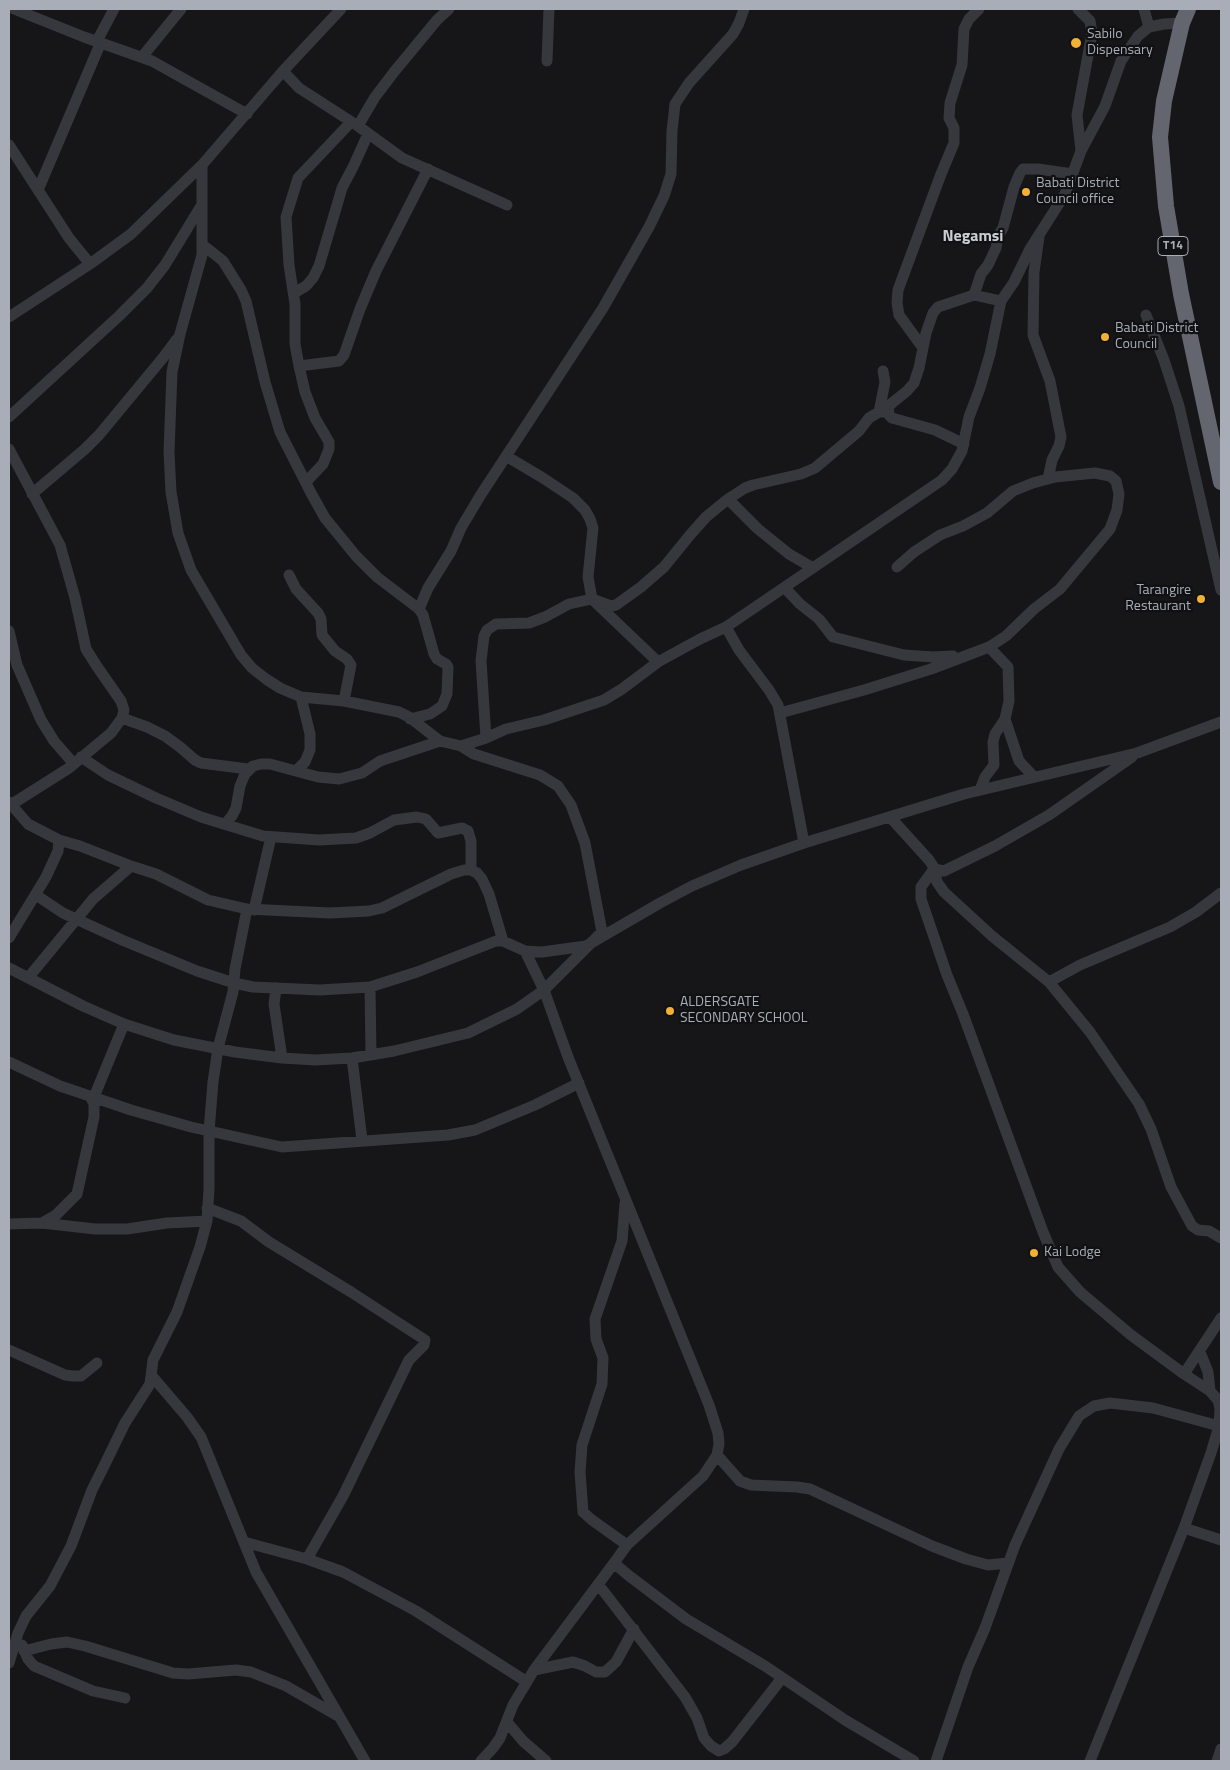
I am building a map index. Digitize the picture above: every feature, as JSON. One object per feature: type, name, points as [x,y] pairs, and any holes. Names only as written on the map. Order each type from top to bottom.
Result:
[{"type":"highway","name":"T14","points":[[1185,16],[1164,101],[1160,137],[1166,206],[1181,294],[1217,440],[1221,482]]},
{"type":"street","points":[[14,9],[152,61],[247,114]]},
{"type":"street","points":[[38,190],[114,9]]},
{"type":"street","points":[[142,57],[181,9]]},
{"type":"street","points":[[9,317],[90,264],[131,234],[202,165],[283,71],[341,9]]},
{"type":"street","points":[[294,293],[306,286],[313,278],[319,266],[359,127],[375,97],[433,25],[449,9]]},
{"type":"street","points":[[547,60],[549,9]]},
{"type":"street","points":[[419,609],[428,588],[451,551],[461,528],[603,308],[649,227],[664,196],[671,174],[675,104],[689,83],[734,34],[744,9]]},
{"type":"street","points":[[923,348],[899,315],[897,304],[898,290],[954,143],[954,128],[949,118],[950,103],[962,65],[964,31],[969,20],[979,9]]},
{"type":"street","points":[[1078,9],[1090,20],[1092,26],[1078,115],[1081,151]]},
{"type":"street","points":[[1144,9],[1149,28]]},
{"type":"street","points":[[461,746],[506,729],[544,720],[604,700],[658,662],[726,627],[942,480],[952,469],[964,444],[969,417],[980,388],[1001,301],[1014,282],[1039,234],[1065,194],[1081,151],[1104,106],[1121,61],[1138,36],[1149,28],[1185,16]]},
{"type":"street","points":[[283,71],[299,88],[402,158],[507,205]]},
{"type":"street","points":[[306,482],[323,464],[329,449],[329,442],[315,418],[305,392],[299,366],[295,344],[294,293],[290,277],[286,218],[298,178],[304,170],[359,127]]},
{"type":"street","points":[[9,145],[69,238],[90,264]]},
{"type":"street","points":[[9,968],[124,1024],[174,1040],[282,1058],[315,1060],[352,1058],[468,1033],[518,1010],[544,990],[602,932],[585,843],[571,806],[558,786],[540,775],[474,754],[461,746],[440,741],[410,718],[389,709],[344,701],[301,697],[280,688],[252,668],[241,655],[191,570],[178,533],[171,492],[169,452],[172,372],[180,334],[200,266],[203,245],[202,165]]},
{"type":"street","points":[[974,295],[980,274],[988,265],[996,248],[998,236],[1003,228],[1014,187],[1020,173],[1024,169],[1038,169],[1073,174]]},
{"type":"street","points":[[299,366],[339,360],[344,355],[376,271],[428,170]]},
{"type":"street","points":[[9,417],[120,316],[147,288],[165,265],[202,206]]},
{"type":"street","points":[[1039,234],[1034,272],[1033,335],[1050,381],[1061,437],[1052,460],[1048,479]]},
{"type":"street","points":[[203,245],[223,261],[246,301],[280,432],[325,518],[356,556],[377,577],[419,609],[423,615],[434,654],[437,659],[448,667],[448,687],[446,700],[442,706],[430,714],[410,718]]},
{"type":"street","points":[[486,738],[481,661],[484,636],[487,630],[496,624],[529,623],[569,604],[592,599],[613,606],[641,587],[664,567],[706,517],[728,499],[754,484],[801,474],[815,468],[859,431],[869,418],[883,412],[892,402],[907,391],[914,383],[929,322],[933,312],[938,307],[974,295],[1001,301]]},
{"type":"street","points":[[1146,315],[1164,360],[1179,406],[1221,590]]},
{"type":"street","points":[[32,494],[99,435],[162,359],[180,334]]},
{"type":"street","points":[[883,371],[883,412]]},
{"type":"street","points":[[883,412],[892,418],[935,430],[964,444]]},
{"type":"street","points":[[9,449],[60,545],[76,598],[86,648],[121,701],[124,710],[122,718],[111,734],[77,760],[9,804],[28,824],[59,840],[156,874],[208,900],[251,909],[330,913],[369,911],[382,908],[451,874],[471,870],[482,879],[489,894],[503,941]]},
{"type":"street","points":[[506,456],[574,498],[588,514],[593,528],[588,577],[592,599],[658,662]]},
{"type":"street","points":[[780,713],[864,690],[965,656],[989,647],[1006,636],[1034,609],[1060,589],[1110,529],[1117,510],[1119,494],[1116,481],[1110,476],[1095,473],[1033,482],[1013,491],[987,513],[963,526],[940,535],[914,552],[897,567]]},
{"type":"street","points":[[728,499],[758,529],[789,554],[813,568]]},
{"type":"street","points":[[289,575],[296,589],[318,613],[321,619],[322,635],[335,651],[347,659],[351,665],[344,701]]},
{"type":"street","points":[[785,588],[819,620],[830,634],[837,638],[904,655],[933,657],[965,656]]},
{"type":"street","points":[[726,627],[739,650],[769,690],[780,713],[804,843]]},
{"type":"street","points":[[9,632],[17,665],[41,720],[59,747],[77,760],[132,787],[201,817],[271,837],[319,840],[356,838],[394,820],[422,817],[431,823],[438,833],[462,828],[468,831],[471,841],[471,870]]},
{"type":"street","points":[[980,790],[985,777],[994,765],[993,742],[995,734],[1005,719],[1009,701],[1008,670],[1006,664],[989,647]]},
{"type":"street","points":[[297,770],[305,762],[310,750],[310,734],[301,697]]},
{"type":"street","points":[[122,718],[165,736],[201,763],[248,769],[261,764],[270,764],[318,777],[339,779],[362,773],[380,760],[440,741]]},
{"type":"street","points":[[1005,719],[1019,761],[1034,777]]},
{"type":"street","points":[[36,894],[62,913],[122,940],[197,971],[234,983],[254,987],[320,990],[370,987],[418,972],[486,944],[503,941],[525,951],[542,952],[586,946],[660,902],[741,865],[804,843],[980,790],[1137,753],[1221,722]]},
{"type":"street","points":[[934,869],[941,871],[951,868],[1003,842],[1049,815],[1137,753]]},
{"type":"street","points":[[225,824],[236,808],[240,786],[248,769]]},
{"type":"street","points":[[890,817],[929,860],[934,869],[936,882],[944,892],[992,936],[1048,982],[1090,1032],[1140,1104],[1171,1187],[1192,1226],[1198,1230],[1210,1231],[1221,1238]]},
{"type":"street","points":[[9,1663],[18,1633],[26,1616],[50,1586],[71,1546],[92,1490],[125,1423],[150,1384],[153,1360],[179,1306],[200,1247],[207,1221],[210,1190],[209,1131],[218,1048],[234,983],[235,969],[271,837]]},
{"type":"street","points":[[9,938],[54,860],[59,840]]},
{"type":"street","points":[[28,978],[93,899],[131,866]]},
{"type":"street","points":[[934,869],[923,883],[921,899],[947,975],[1039,1223],[1058,1267],[1080,1292],[1131,1336],[1210,1391],[1218,1400],[1220,1408],[1219,1426],[1211,1453],[1184,1528],[1090,1761]]},
{"type":"street","points":[[1048,982],[1170,927],[1220,898]]},
{"type":"street","points":[[481,1761],[500,1738],[513,1706],[534,1670],[627,1545],[703,1476],[717,1455],[719,1444],[718,1433],[709,1405],[579,1084],[544,990],[525,951]]},
{"type":"street","points":[[370,987],[371,1054]]},
{"type":"street","points":[[276,988],[274,1004],[282,1058]]},
{"type":"street","points":[[42,1223],[56,1215],[77,1194],[94,1117],[92,1096],[124,1024]]},
{"type":"street","points":[[352,1058],[362,1140]]},
{"type":"street","points":[[9,1062],[60,1086],[140,1113],[209,1131],[282,1146],[448,1135],[475,1130],[579,1084]]},
{"type":"street","points":[[625,1199],[622,1241],[595,1319],[596,1340],[603,1358],[602,1384],[582,1446],[580,1472],[583,1512],[627,1545]]},
{"type":"street","points":[[207,1208],[241,1221],[269,1242],[358,1296],[425,1340],[424,1345],[409,1360],[343,1496],[307,1559]]},
{"type":"street","points":[[9,1224],[42,1223],[96,1229],[127,1229],[166,1223],[207,1221]]},
{"type":"street","points":[[1184,1374],[1221,1318]]},
{"type":"street","points":[[9,1350],[65,1375],[81,1376],[96,1364]]},
{"type":"street","points":[[1200,1352],[1208,1372],[1210,1391]]},
{"type":"street","points":[[1208,1372],[1221,1376]]},
{"type":"street","points":[[152,1376],[187,1416],[201,1438],[256,1572],[365,1761]]},
{"type":"street","points":[[936,1761],[968,1667],[985,1628],[1008,1563],[1059,1449],[1074,1423],[1089,1408],[1110,1403],[1141,1406],[1219,1426]]},
{"type":"street","points":[[717,1455],[740,1481],[751,1485],[810,1489],[932,1546],[966,1559],[988,1565],[1008,1563]]},
{"type":"street","points":[[1184,1528],[1221,1540]]},
{"type":"street","points":[[244,1542],[307,1559],[343,1572],[416,1611],[527,1682]]},
{"type":"street","points":[[614,1563],[686,1619],[782,1678],[845,1720],[914,1761]]},
{"type":"street","points":[[598,1584],[684,1697],[697,1718],[704,1738],[719,1751],[724,1750],[732,1742],[782,1678]]},
{"type":"street","points":[[534,1670],[573,1662],[596,1672],[605,1672],[616,1662],[634,1629]]},
{"type":"street","points":[[18,1633],[24,1651],[34,1666],[93,1691],[125,1698]]},
{"type":"street","points":[[24,1651],[50,1644],[67,1642],[173,1673],[188,1674],[236,1670],[251,1672],[286,1686],[339,1716]]},
{"type":"street","points":[[507,1722],[546,1761]]},
{"type":"street","points":[[1217,1761],[1221,1749]]},
{"type":"place","name":"Sabilo Dispensary","points":[[1076,43]]},
{"type":"place","name":"Babati District Council office","points":[[1026,192]]},
{"type":"place","name":"Babati District Council","points":[[1105,337]]},
{"type":"place","name":"Tarangire Restaurant","points":[[1201,599]]},
{"type":"place","name":"ALDERSGATE SECONDARY SCHOOL","points":[[670,1011]]},
{"type":"place","name":"Kai Lodge","points":[[1034,1253]]},
{"type":"district","name":"Negamsi","points":[[973,237]]}]
